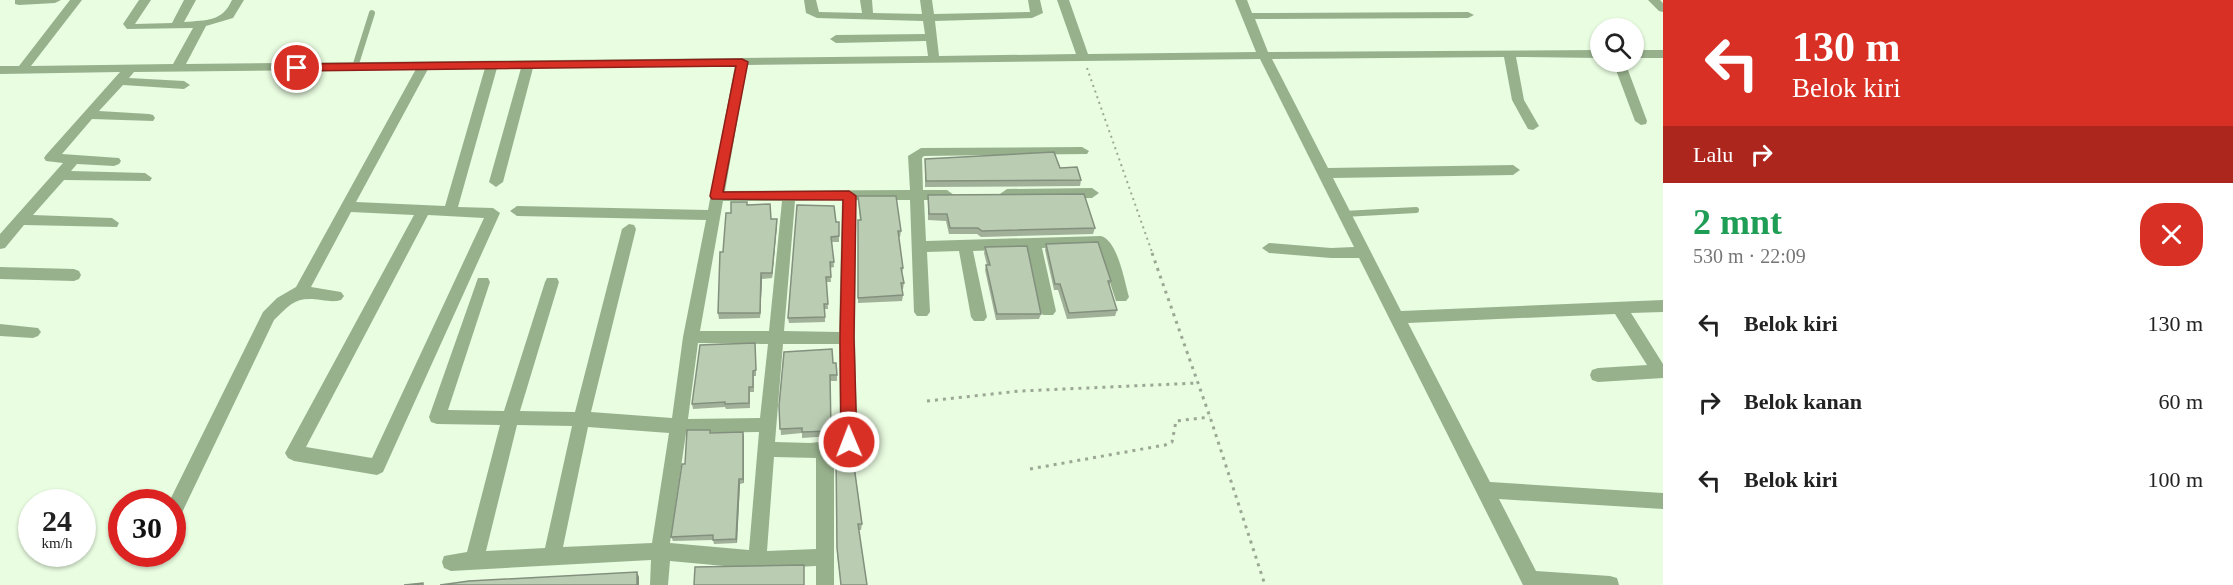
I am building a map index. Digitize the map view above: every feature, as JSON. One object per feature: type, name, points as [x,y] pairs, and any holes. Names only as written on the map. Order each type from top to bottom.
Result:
[{"type":"street","points":[[19,2],[55,0]]},
{"type":"street","points":[[22,70],[76,0]]},
{"type":"street","points":[[145,0],[129,24],[131,27],[201,24],[229,16],[238,0]]},
{"type":"street","points":[[177,25],[190,0]]},
{"type":"street","points":[[810,0],[810,8],[814,15],[929,18],[985,12],[1032,15],[1036,13],[1034,0]]},
{"type":"street","points":[[866,0],[868,17]]},
{"type":"street","points":[[926,0],[934,60]]},
{"type":"street","points":[[1064,0],[1074,58]]},
{"type":"street","points":[[1241,0],[1247,16],[1255,56],[1323,172],[1344,214],[1357,252],[1397,317],[1532,582],[1610,585]]},
{"type":"street","points":[[1654,0],[1663,9]]},
{"type":"street","points":[[1247,16],[1468,15]]},
{"type":"street","points":[[178,67],[201,24]]},
{"type":"street","points":[[836,39],[932,37]]},
{"type":"street","points":[[1509,53],[1518,100],[1533,126]]},
{"type":"street","points":[[0,70],[1590,54]]},
{"type":"street","points":[[1644,54],[1663,54]]},
{"type":"street","points":[[659,585],[662,530],[691,337],[742,62]]},
{"type":"street","points":[[496,182],[528,65]]},
{"type":"street","points":[[450,211],[492,66]]},
{"type":"street","points":[[185,489],[268,316],[282,302],[301,291],[423,67]]},
{"type":"street","points":[[114,160],[51,158],[131,68]]},
{"type":"street","points":[[1623,72],[1641,121]]},
{"type":"street","points":[[119,81],[184,85]]},
{"type":"street","points":[[89,115],[148,118]]},
{"type":"street","points":[[922,312],[918,196],[914,158],[921,152],[1082,151]]},
{"type":"street","points":[[0,244],[74,159]]},
{"type":"street","points":[[1323,172],[1513,170]]},
{"type":"street","points":[[59,175],[145,178]]},
{"type":"street","points":[[988,195],[1092,193]]},
{"type":"street","points":[[716,196],[964,195]]},
{"type":"street","points":[[757,560],[789,196]]},
{"type":"street","points":[[767,449],[825,450],[844,446],[849,442],[847,338],[849,196]]},
{"type":"street","points":[[347,207],[450,211],[493,213],[377,467],[294,453],[424,210]]},
{"type":"street","points":[[517,212],[713,215]]},
{"type":"street","points":[[20,220],[111,223]]},
{"type":"street","points":[[552,557],[582,419],[629,229]]},
{"type":"street","points":[[920,247],[1094,240],[1104,242],[1121,297]]},
{"type":"street","points":[[1033,242],[1048,311]]},
{"type":"street","points":[[965,246],[979,317]]},
{"type":"street","points":[[1269,248],[1357,252]]},
{"type":"street","points":[[0,273],[74,275]]},
{"type":"street","points":[[483,282],[437,417],[582,419],[679,426],[768,425]]},
{"type":"street","points":[[474,561],[510,418],[552,282]]},
{"type":"street","points":[[301,291],[336,296]]},
{"type":"street","points":[[1397,317],[1663,306]]},
{"type":"street","points":[[1619,308],[1661,371]]},
{"type":"street","points":[[0,330],[33,332]]},
{"type":"street","points":[[691,337],[847,338]]},
{"type":"street","points":[[1598,375],[1661,371]]},
{"type":"street","points":[[825,450],[825,585]]},
{"type":"street","points":[[1484,490],[1663,501]]},
{"type":"street","points":[[451,562],[661,551],[757,560],[825,557]]},
{"type":"lane","points":[[355,67],[372,13]]},
{"type":"lane","points":[[1344,214],[1416,210]]},
{"type":"path","points":[[1074,58],[1198,383],[1265,585]]},
{"type":"path","points":[[927,401],[1020,391],[1198,383]]},
{"type":"path","points":[[1030,469],[1165,445],[1172,442],[1176,421],[1210,417]]},
{"type":"building","points":[[1054,152],[1060,168],[1077,167],[1081,180],[926,181],[925,159]]},
{"type":"building","points":[[1084,194],[1095,228],[982,231],[978,228],[950,228],[947,214],[929,214],[928,195]]},
{"type":"building","points":[[858,196],[896,196],[901,231],[898,231],[903,268],[901,268],[904,283],[901,283],[903,295],[858,298],[858,220],[861,220]]},
{"type":"building","points":[[731,202],[747,202],[747,205],[770,204],[771,219],[777,219],[772,273],[761,273],[760,313],[718,313],[720,252],[723,252],[726,213],[731,213]]},
{"type":"building","points":[[797,205],[834,206],[836,222],[839,222],[839,236],[831,237],[834,262],[830,262],[831,277],[826,277],[828,304],[824,304],[825,317],[788,318]]},
{"type":"building","points":[[1098,242],[1111,281],[1108,281],[1117,310],[1069,313],[1060,284],[1055,284],[1046,244]]},
{"type":"building","points":[[1027,246],[1041,314],[997,314],[986,265],[990,265],[985,247]]},
{"type":"building","points":[[755,343],[756,370],[753,371],[753,387],[749,387],[749,403],[692,404],[700,345]]},
{"type":"building","points":[[832,349],[837,375],[830,375],[831,431],[802,432],[802,428],[780,429],[779,406],[784,352]]},
{"type":"building","points":[[687,430],[710,430],[710,433],[743,432],[743,479],[739,479],[736,539],[713,540],[713,535],[671,537],[682,464],[685,464]]},
{"type":"building","points":[[856,452],[858,465],[854,466],[862,524],[858,524],[867,585],[841,585],[837,548],[836,454]]},
{"type":"building","points":[[804,565],[804,585],[694,585],[695,567]]},
{"type":"building","points":[[637,572],[637,585],[440,585],[469,581]]},
{"type":"route","points":[[297,68],[742,62],[716,196],[849,196],[847,338],[849,442]]}]
